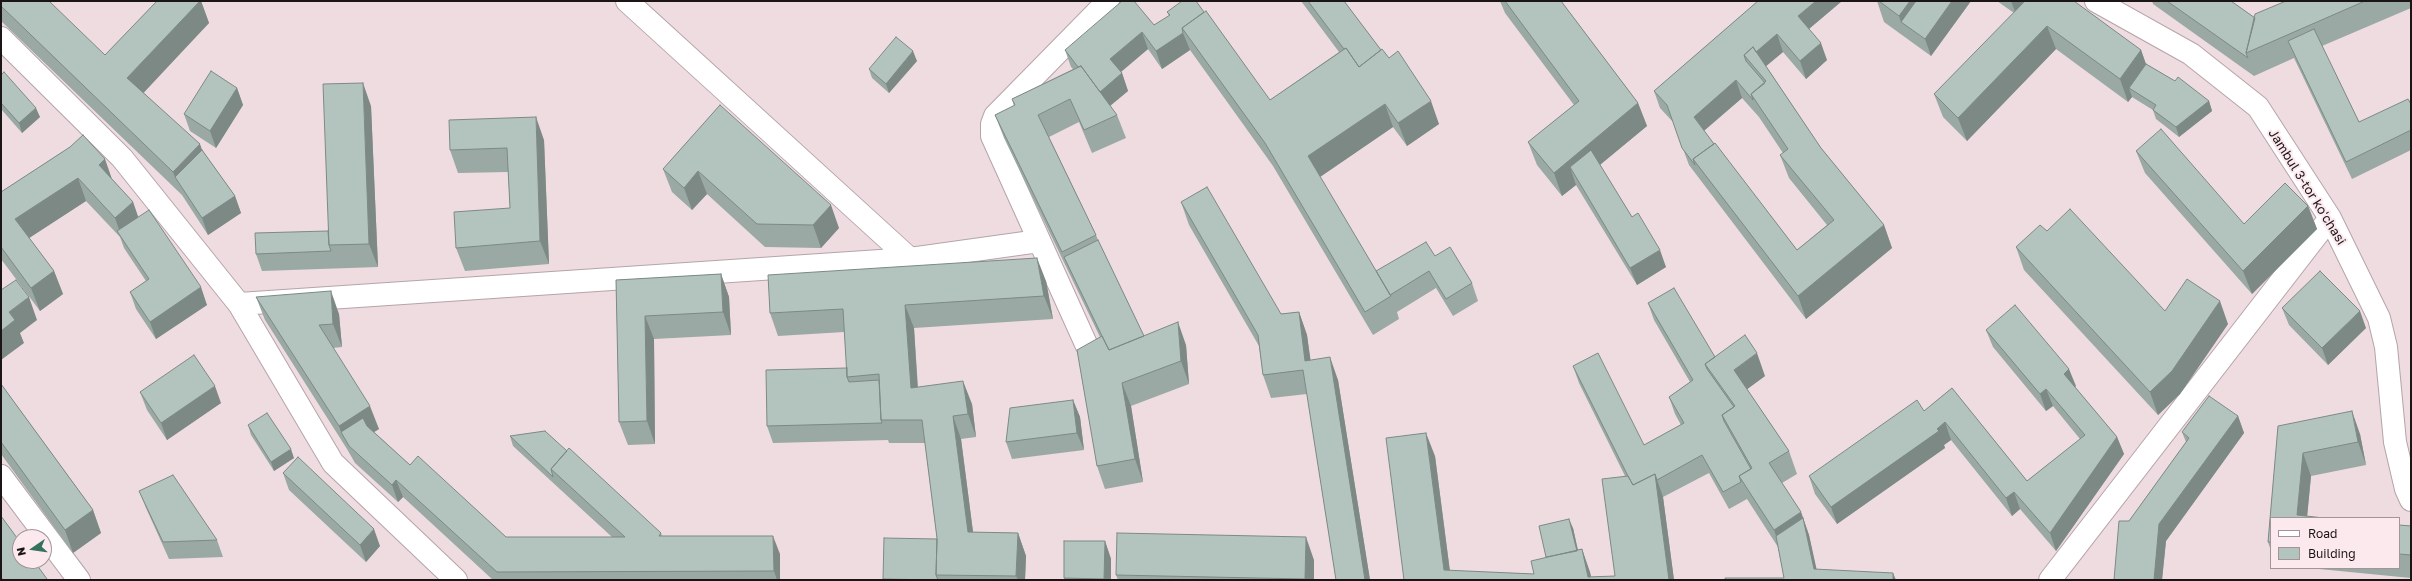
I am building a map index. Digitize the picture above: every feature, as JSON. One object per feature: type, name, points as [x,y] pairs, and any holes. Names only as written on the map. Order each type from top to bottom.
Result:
[{"type":"street","points":[[627,1],[910,259]]},
{"type":"street","points":[[1086,344],[992,136],[992,124],[995,116],[1108,1]]},
{"type":"street","name":"Jambul 3-tor koʻchasi","points":[[2096,1],[2191,54],[2258,107],[2330,218],[2379,318],[2386,347],[2395,442],[2406,489],[2411,500]]},
{"type":"street","points":[[1,38],[122,158],[239,304],[333,463],[456,580]]},
{"type":"street","points":[[2050,580],[2330,218]]},
{"type":"street","points":[[239,304],[910,259],[1039,241]]},
{"type":"street","points":[[1,476],[79,580]]},
{"type":"building","points":[[1,1],[49,1],[105,55],[157,1],[200,1],[127,78],[200,144],[173,172],[1,6]]},
{"type":"building","points":[[1122,1],[1134,1],[1154,25],[1170,15],[1167,12],[1182,1],[1196,1],[1204,12],[1182,28],[1183,33],[1156,51],[1142,32],[1110,59],[1122,73],[1100,92],[1081,66],[1078,67],[1065,50]]},
{"type":"building","points":[[1308,1],[1344,1],[1381,50],[1359,67],[1346,48],[1344,49]]},
{"type":"building","points":[[1505,1],[1561,1],[1638,103],[1554,173],[1528,142],[1579,101]]},
{"type":"building","points":[[1758,1],[1816,1],[1798,16],[1821,43],[1800,61],[1777,34],[1756,52],[1753,47],[1744,55],[1746,61],[1765,83],[1751,94],[1753,100],[1736,80],[1694,117],[1714,144],[1693,159],[1695,165],[1682,148],[1667,105],[1654,91]]},
{"type":"building","points":[[1879,1],[1910,1],[1899,16]]},
{"type":"building","points":[[1916,1],[1952,1],[1925,39],[1901,22]]},
{"type":"building","points":[[2025,1],[2074,1],[2141,50],[2120,79],[2047,26],[1958,118],[1934,94]]},
{"type":"building","points":[[2167,1],[2231,1],[2255,18],[2246,53],[2248,58]]},
{"type":"building","points":[[2286,1],[2365,1],[2246,53],[2255,14]]},
{"type":"building","points":[[1206,11],[1270,100],[1346,48],[1359,67],[1382,49],[1389,58],[1398,51],[1431,101],[1398,123],[1385,104],[1308,156],[1391,296],[1365,312],[1265,143],[1182,28]]},
{"type":"building","points":[[2314,29],[2359,122],[2408,99],[2411,104],[2411,130],[2346,162],[2288,41]]},
{"type":"building","points":[[896,37],[913,51],[886,84],[869,69]]},
{"type":"building","points":[[1753,47],[1821,148],[1884,225],[1798,296],[1693,159],[1715,143],[1797,250],[1834,220],[1780,155],[1788,149],[1751,94],[1766,81],[1744,55]]},
{"type":"building","points":[[2146,64],[2175,81],[2178,77],[2209,101],[2176,127],[2153,110],[2156,105],[2129,88]]},
{"type":"building","points":[[1081,66],[1117,115],[1084,130],[1070,99],[1038,115],[1096,235],[1062,252],[995,115],[1015,105],[1012,99]]},
{"type":"building","points":[[211,71],[237,88],[210,131],[184,114]]},
{"type":"building","points":[[4,72],[36,108],[19,123],[1,103],[1,75]]},
{"type":"building","points":[[363,83],[369,244],[329,245],[323,84]]},
{"type":"building","points":[[720,105],[831,205],[813,225],[757,224],[698,171],[684,188],[663,169]]},
{"type":"building","points":[[536,117],[540,241],[456,248],[454,212],[510,208],[507,148],[450,150],[449,120]]},
{"type":"building","points":[[2161,129],[2244,224],[2285,183],[2308,206],[2243,271],[2136,151]]},
{"type":"building","points":[[83,135],[105,159],[99,165],[133,202],[115,218],[78,178],[15,219],[54,271],[31,288],[1,247],[1,192],[70,147]]},
{"type":"building","points":[[202,150],[235,196],[202,218],[175,177]]},
{"type":"building","points":[[1591,150],[1632,217],[1638,213],[1660,250],[1630,268],[1570,167]]},
{"type":"building","points":[[1207,187],[1281,314],[1299,312],[1305,361],[1330,357],[1365,580],[1336,580],[1303,370],[1263,375],[1258,335],[1181,202]]},
{"type":"building","points":[[2070,209],[2165,311],[2187,279],[2220,301],[2172,371],[2150,392],[2016,247],[2040,225],[2047,231]]},
{"type":"building","points":[[149,210],[201,287],[150,322],[130,292],[149,279],[117,231]]},
{"type":"building","points":[[328,231],[331,251],[256,254],[255,233]]},
{"type":"building","points":[[1098,240],[1144,336],[1109,350],[1064,257]]},
{"type":"building","points":[[1426,242],[1435,256],[1450,247],[1472,283],[1446,299],[1429,271],[1390,295],[1376,271]]},
{"type":"building","points":[[1037,258],[1044,296],[905,305],[911,388],[963,381],[968,414],[953,416],[968,532],[1018,533],[1016,576],[936,575],[937,538],[922,420],[881,420],[879,374],[847,377],[843,309],[770,313],[768,275]]},
{"type":"building","points":[[2320,271],[2360,311],[2322,348],[2282,308]]},
{"type":"building","points":[[721,274],[723,312],[645,316],[647,421],[619,422],[616,280]]},
{"type":"building","points":[[16,280],[29,297],[9,312],[15,320],[1,331],[1,290]]},
{"type":"building","points":[[1674,288],[1715,357],[1705,364],[1734,407],[1722,415],[1751,469],[1739,476],[1741,482],[1723,492],[1702,455],[1657,480],[1655,474],[1633,485],[1573,366],[1598,353],[1644,445],[1684,423],[1669,397],[1693,380],[1648,303]]},
{"type":"building","points":[[331,291],[333,324],[319,325],[370,406],[339,426],[256,297]]},
{"type":"building","points":[[2015,305],[2069,369],[2064,374],[2117,437],[2050,533],[2014,492],[2006,498],[1945,422],[1937,429],[1939,431],[1831,507],[1809,476],[1917,400],[1924,411],[1952,388],[2027,481],[2085,435],[2046,389],[2040,394],[1986,330]]},
{"type":"building","points":[[1178,322],[1181,361],[1122,383],[1135,459],[1097,466],[1077,350],[1102,336],[1109,350]]},
{"type":"building","points":[[1745,335],[1757,353],[1734,370],[1789,451],[1769,463],[1801,512],[1774,530],[1739,476],[1752,468],[1722,415],[1735,406],[1705,364]]},
{"type":"building","points":[[194,355],[215,386],[161,423],[140,392]]},
{"type":"building","points":[[847,368],[847,377],[849,382],[879,380],[882,423],[767,426],[766,370]]},
{"type":"building","points":[[1,384],[93,510],[65,530],[1,442]]},
{"type":"building","points":[[2209,396],[2238,416],[2159,524],[2154,580],[2114,580],[2119,521],[2129,521],[2189,438],[2182,432]]},
{"type":"building","points":[[1073,400],[1077,433],[1006,442],[1010,408]]},
{"type":"building","points":[[2352,411],[2358,442],[2303,453],[2297,515],[2315,517],[2270,517],[2278,426]]},
{"type":"building","points":[[267,413],[291,449],[271,462],[248,425]]},
{"type":"building","points":[[363,418],[367,426],[410,465],[418,456],[506,537],[625,537],[551,469],[569,448],[661,533],[659,536],[773,536],[774,571],[497,572],[396,480],[392,485],[349,446],[341,432]]},
{"type":"building","points":[[545,431],[567,451],[551,469],[553,477],[510,436]]},
{"type":"building","points":[[1426,433],[1444,570],[1534,574],[1531,561],[1582,549],[1588,577],[1615,576],[1602,479],[1628,476],[1633,485],[1655,474],[1669,580],[1404,580],[1386,438]]},
{"type":"building","points":[[298,457],[374,529],[360,545],[283,473]]},
{"type":"building","points":[[173,475],[217,540],[163,542],[139,491]]},
{"type":"building","points":[[1,516],[12,531],[12,569],[40,569],[47,579],[3,580],[1,577]]},
{"type":"building","points":[[1803,518],[1814,569],[1893,573],[1893,580],[1725,580],[1725,578],[1784,578],[1776,536]]},
{"type":"building","points":[[1569,519],[1577,551],[1546,557],[1539,526]]},
{"type":"building","points":[[2270,519],[2270,542],[2268,542]]},
{"type":"building","points":[[2400,525],[2411,526],[2411,555],[2400,554]]},
{"type":"building","points":[[1117,533],[1306,537],[1305,579],[1116,575]]},
{"type":"building","points":[[884,538],[937,539],[936,575],[938,580],[883,579]]},
{"type":"building","points":[[1064,541],[1105,541],[1104,579],[1064,578]]}]
